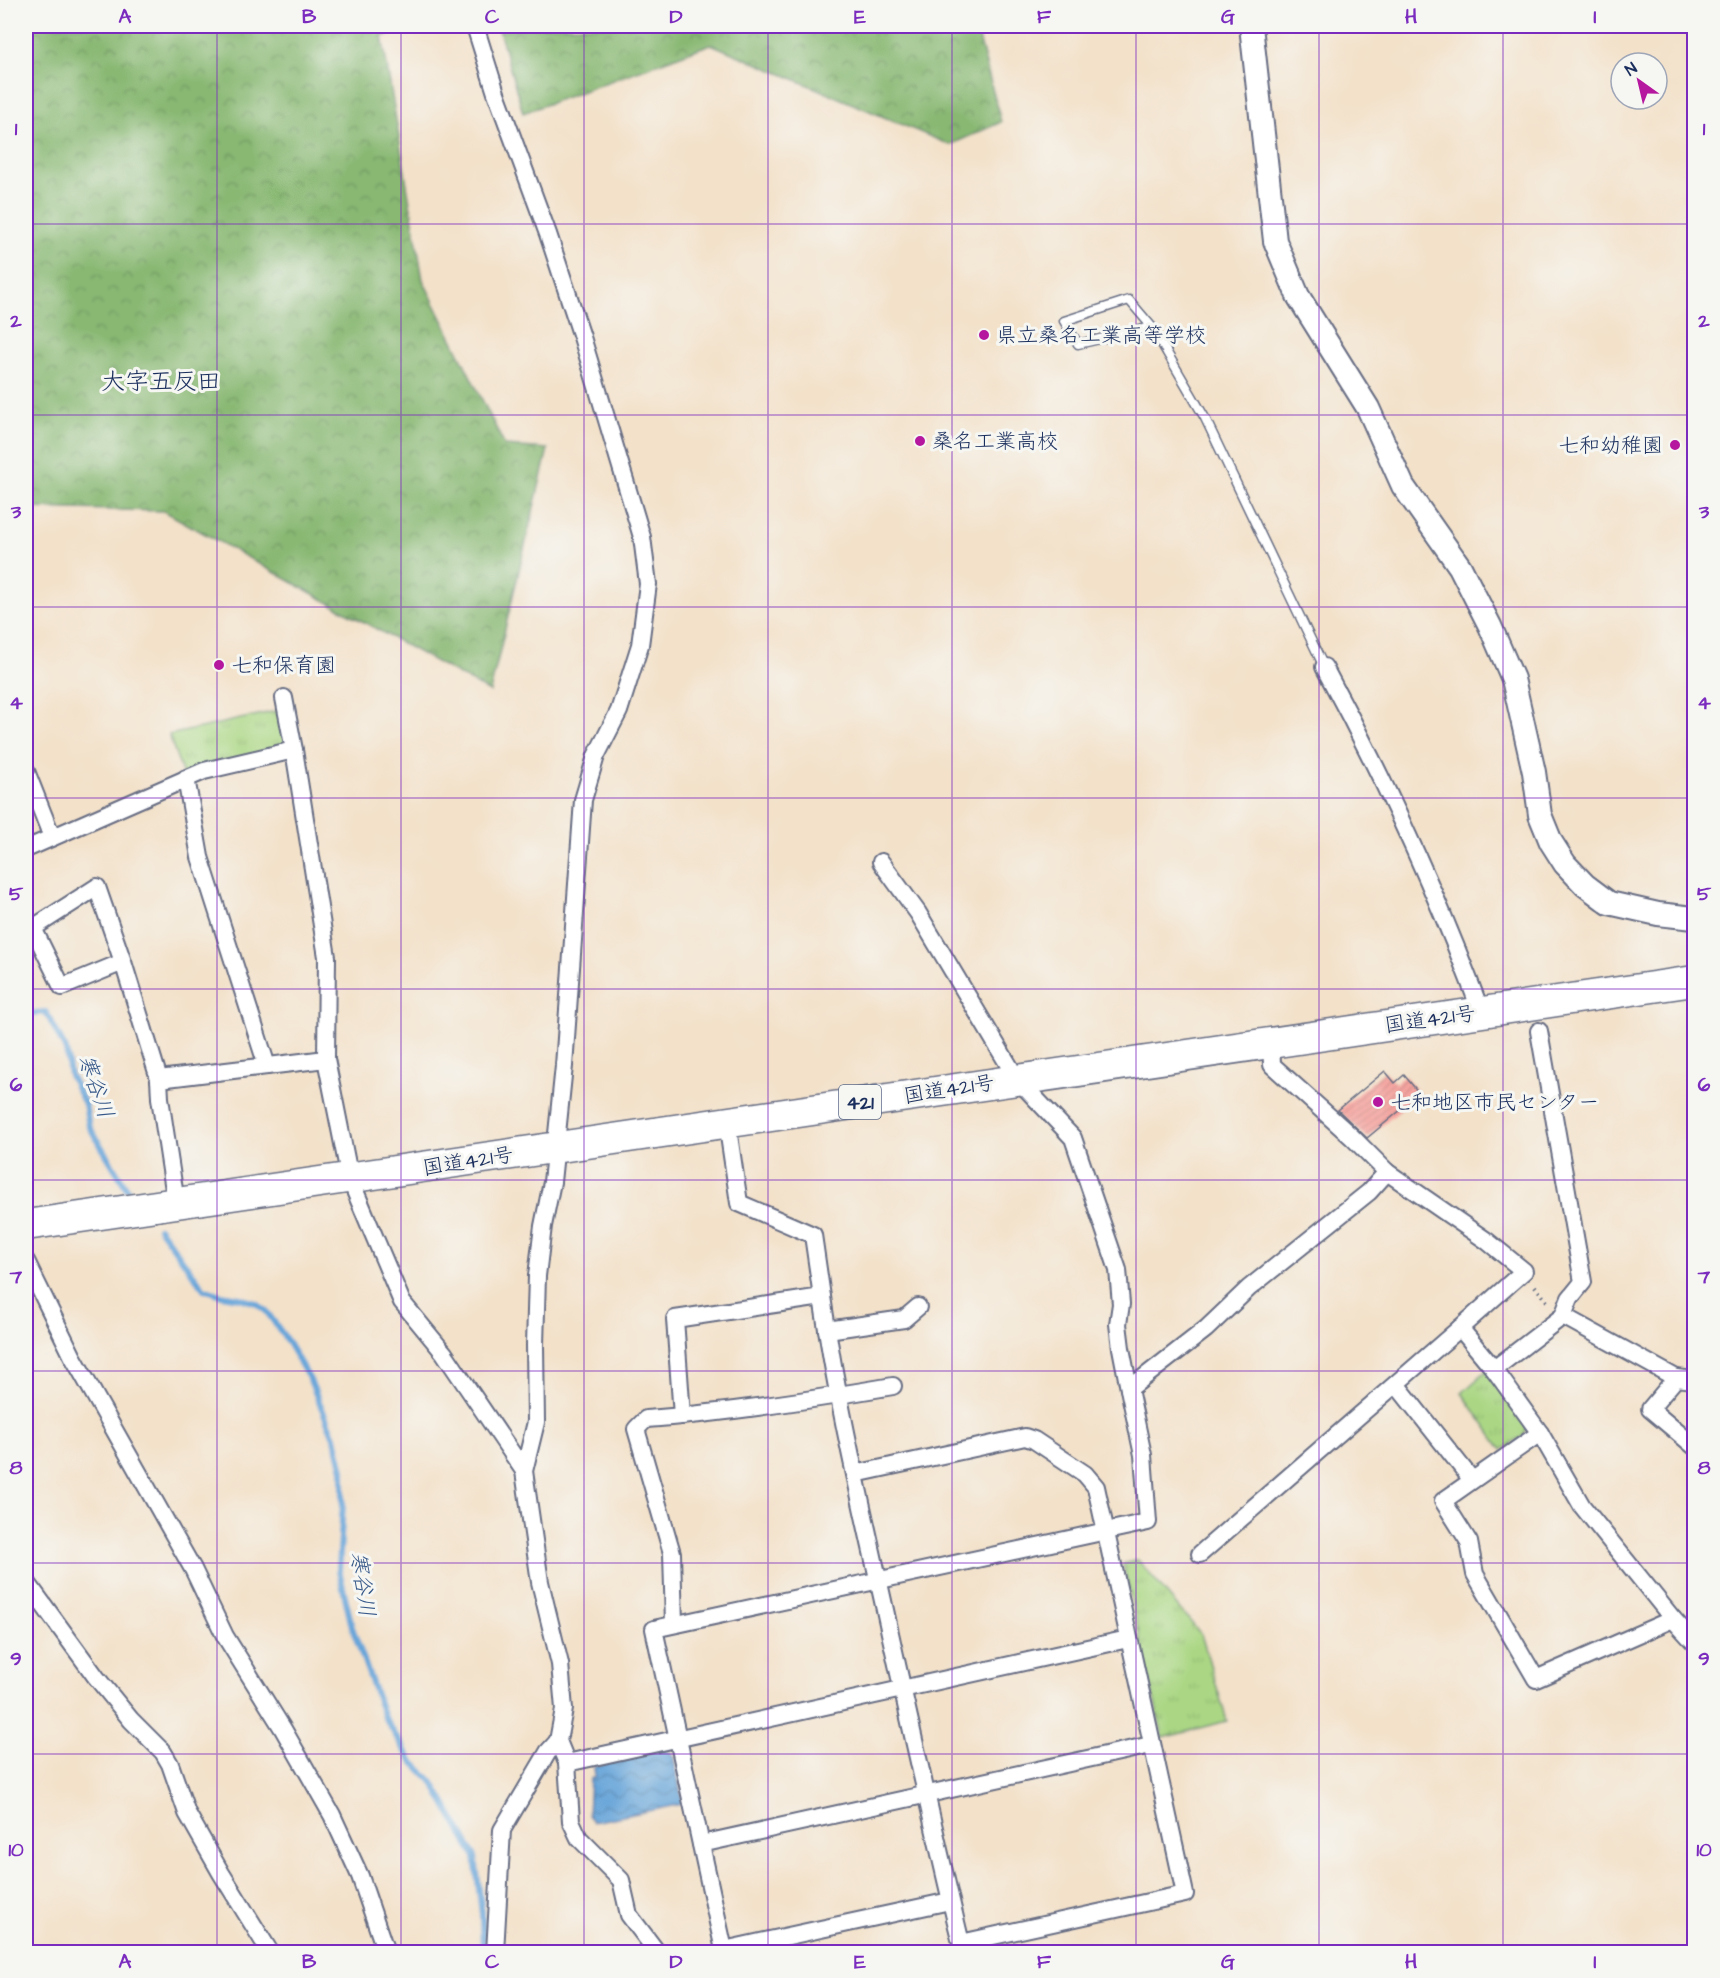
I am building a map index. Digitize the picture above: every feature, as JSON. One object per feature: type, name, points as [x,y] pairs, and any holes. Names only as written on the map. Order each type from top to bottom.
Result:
[{"type":"highway","name":"国道421号","points":[[26,1225],[1695,981]]},
{"type":"street","points":[[475,26],[496,93],[548,234],[582,337],[642,537],[648,584],[640,645],[619,711],[596,756],[583,800],[564,1066],[552,1182],[543,1226],[537,1276],[536,1422],[524,1471],[540,1582],[560,1664],[564,1709],[558,1740],[548,1752],[502,1830],[495,1953]]},
{"type":"street","points":[[1251,26],[1275,241],[1298,297],[1368,408],[1403,486],[1460,567],[1490,626],[1514,680],[1534,772],[1540,815],[1551,842],[1566,864],[1585,885],[1609,903],[1658,914],[1695,918]]},
{"type":"street","points":[[1324,668],[1369,750],[1453,937],[1481,1011]]},
{"type":"street","points":[[284,698],[327,957],[326,1059],[350,1179],[402,1302],[444,1353],[524,1471]]},
{"type":"street","points":[[26,849],[204,771],[294,750]]},
{"type":"street","points":[[26,771],[52,837]]},
{"type":"street","points":[[186,778],[200,856],[267,1066]]},
{"type":"street","points":[[880,862],[918,913],[1017,1079],[1074,1138],[1118,1270],[1121,1304],[1118,1324],[1143,1455],[1148,1522],[654,1629],[724,1950],[950,1901]]},
{"type":"street","points":[[123,962],[62,987],[33,928],[97,887],[123,962],[159,1079],[176,1203]]},
{"type":"street","points":[[1494,1369],[1561,1316],[1570,1298],[1583,1282],[1539,1031]]},
{"type":"street","points":[[1200,1554],[1524,1271],[1487,1241],[1387,1172],[1272,1065],[1271,1042]]},
{"type":"street","points":[[159,1079],[326,1059]]},
{"type":"street","points":[[727,1122],[739,1203],[813,1235],[838,1396],[855,1474],[950,1901],[961,1943],[1185,1894],[1096,1487],[1085,1474],[1034,1440],[1025,1437],[855,1474]]},
{"type":"street","points":[[1129,1389],[1206,1329],[1249,1288],[1369,1192],[1387,1172]]},
{"type":"street","points":[[26,1261],[73,1357],[193,1569],[225,1636],[278,1720],[332,1815],[360,1876],[386,1953]]},
{"type":"street","points":[[682,1416],[675,1319],[822,1297]]},
{"type":"street","points":[[828,1330],[904,1319],[918,1307]]},
{"type":"street","points":[[1561,1316],[1676,1377],[1695,1380]]},
{"type":"street","points":[[1460,1328],[1494,1369],[1540,1433],[1582,1506],[1672,1619],[1695,1642]]},
{"type":"street","points":[[1676,1377],[1650,1409],[1695,1446]]},
{"type":"street","points":[[1396,1384],[1472,1480]]},
{"type":"street","points":[[674,1624],[672,1553],[636,1429],[646,1419],[838,1396],[893,1386]]},
{"type":"street","points":[[1540,1433],[1443,1501],[1469,1542],[1475,1574],[1536,1679],[1672,1619]]},
{"type":"street","points":[[26,1581],[96,1677],[131,1720],[163,1752],[170,1764],[187,1813],[270,1953]]},
{"type":"street","points":[[567,1763],[1128,1639]]},
{"type":"street","points":[[558,1740],[567,1763],[571,1821],[579,1838],[621,1880],[629,1915],[657,1953]]},
{"type":"street","points":[[701,1844],[1151,1745]]},
{"type":"lane","points":[[1152,327],[1078,344],[1064,321],[1129,300],[1152,327],[1205,418],[1324,668]]},
{"type":"path","points":[[1524,1271],[1561,1316]]},
{"type":"green space","points":[[26,26],[448,26],[382,36],[423,280],[505,446],[548,449],[490,692],[164,511],[26,508]]},
{"type":"green space","points":[[551,26],[976,26],[1001,122],[950,145],[711,44],[523,113],[499,31]]},
{"type":"green space","points":[[281,710],[289,747],[183,775],[169,735]]},
{"type":"green space","points":[[1486,1371],[1527,1427],[1523,1436],[1502,1450],[1462,1393]]},
{"type":"green space","points":[[1138,1560],[1201,1634],[1227,1721],[1163,1738],[1123,1564]]},
{"type":"water","points":[[665,1749],[673,1755],[683,1804],[593,1822],[588,1816],[590,1779],[595,1777],[594,1767]]},
{"type":"building","name":"七和地区市民センター","points":[[1385,1071],[1395,1083],[1404,1075],[1420,1094],[1367,1138],[1338,1110]]},
{"type":"waterway","name":"寒谷川","points":[[26,1014],[46,1012],[66,1050],[70,1075],[85,1104],[89,1126],[127,1189]]},
{"type":"waterway","name":"寒谷川","points":[[159,1228],[204,1289],[256,1303],[267,1312],[310,1380],[336,1442],[343,1470],[339,1570],[352,1627],[384,1717],[411,1760],[432,1781],[475,1857],[482,1914],[483,1952]]},
{"type":"place","name":"県立桑名工業高等学校","points":[[984,335]]},
{"type":"place","name":"桑名工業高校","points":[[920,441]]},
{"type":"place","name":"七和幼稚園","points":[[1675,445]]},
{"type":"place","name":"七和保育園","points":[[219,665]]},
{"type":"place","name":"七和地区市民センター","points":[[1378,1102]]},
{"type":"district","name":"大字五反田","points":[[161,381]]}]
